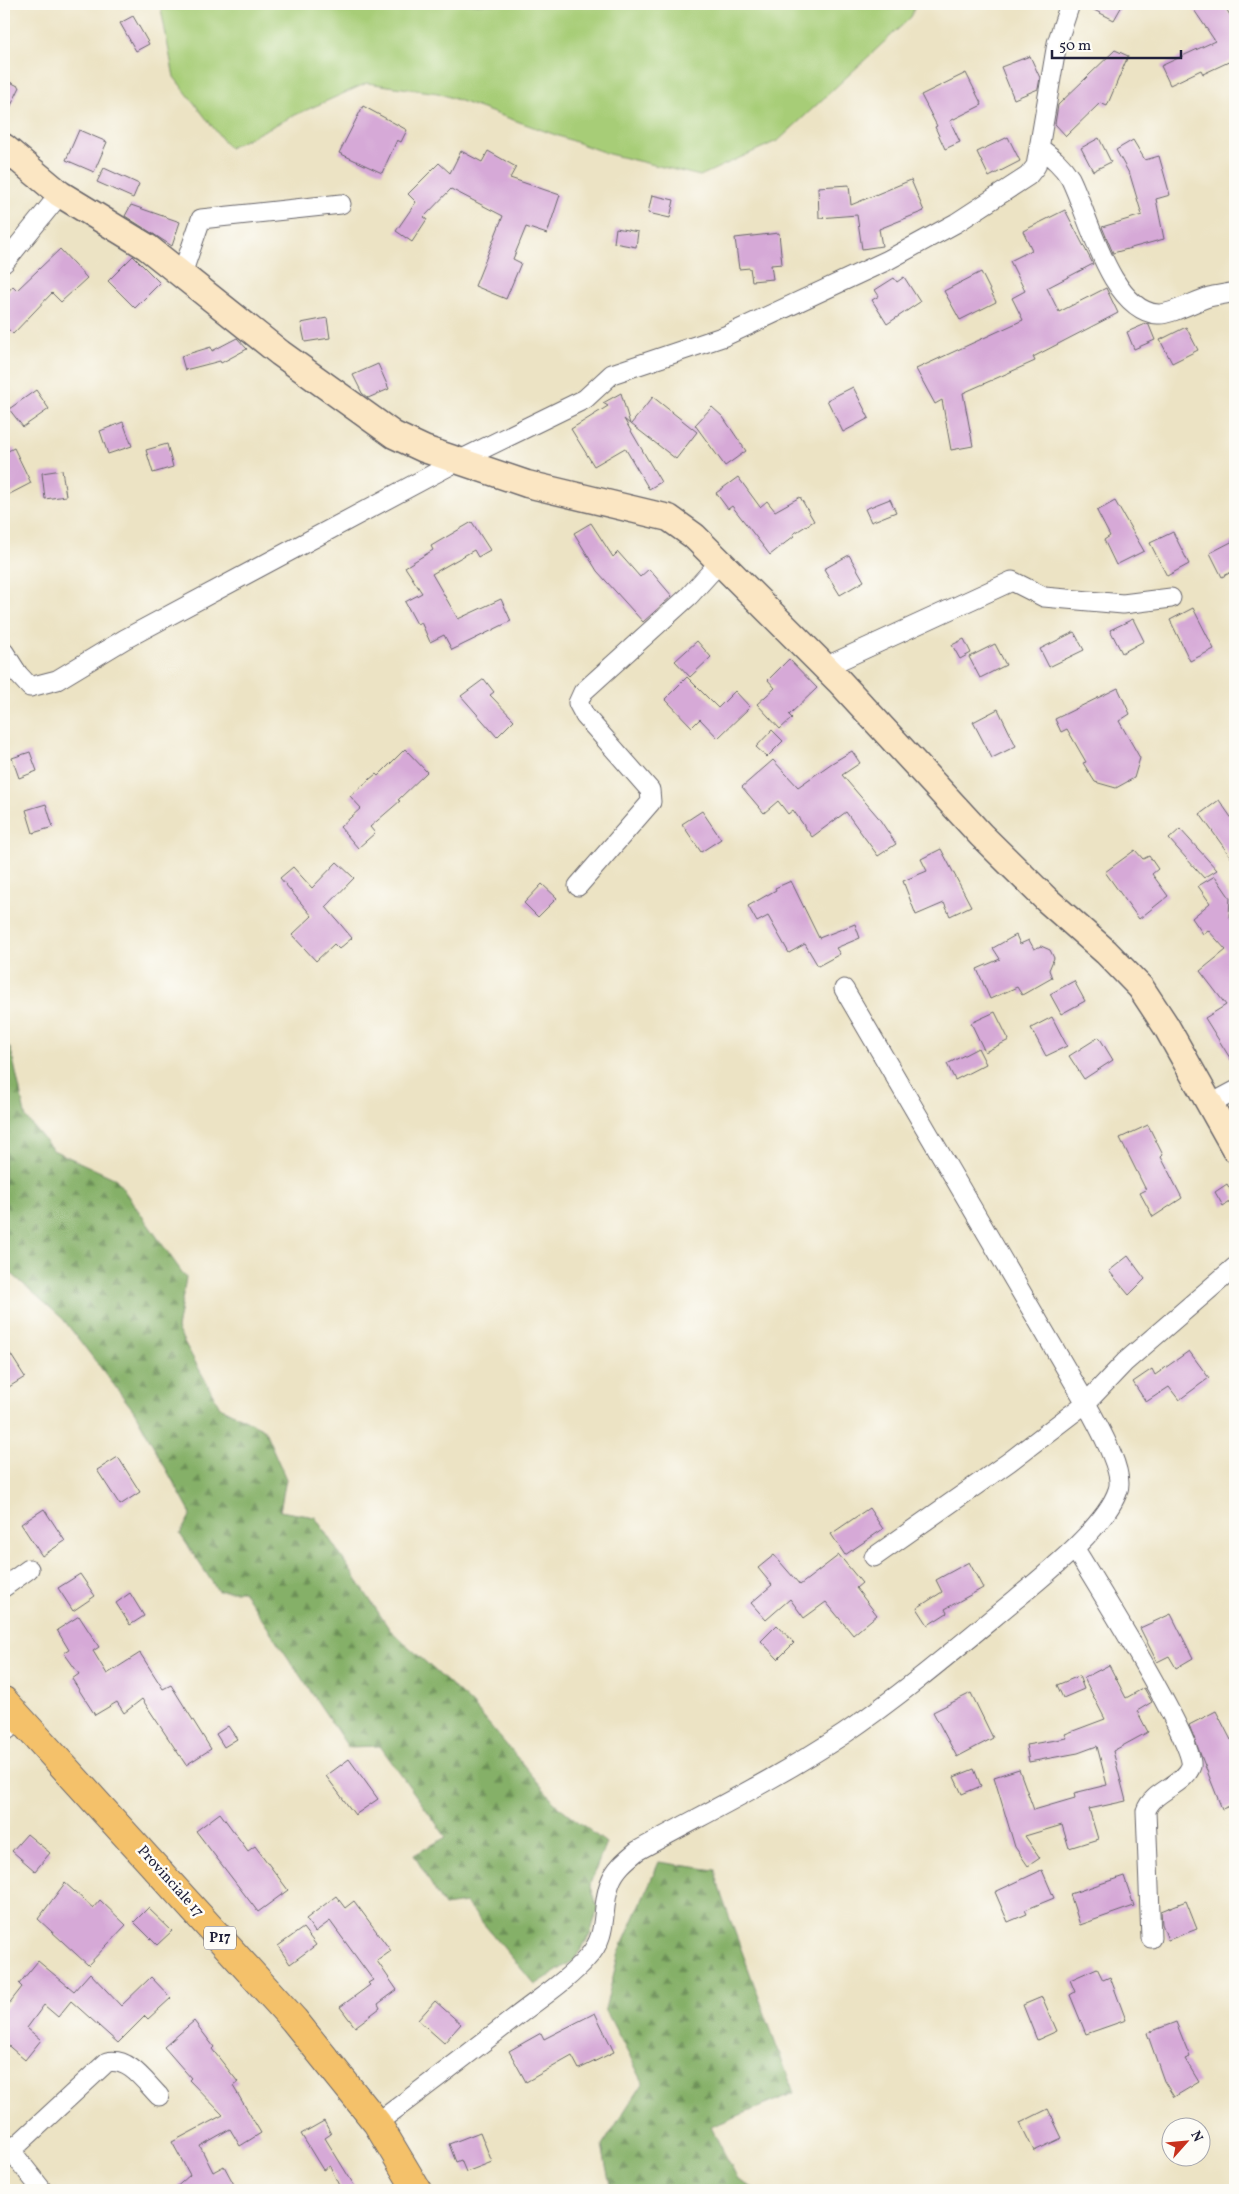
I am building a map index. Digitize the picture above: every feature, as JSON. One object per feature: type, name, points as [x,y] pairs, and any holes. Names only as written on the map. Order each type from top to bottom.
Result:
[{"type":"main road","name":"Provinciale 17","points":[[9,1718],[145,1854],[294,2020],[377,2123],[417,2190]]},
{"type":"street","points":[[4,652],[18,674],[30,687],[57,680],[125,639],[458,461],[585,399],[612,374],[724,336],[915,247],[956,223],[1028,176],[1036,166],[1041,148],[1057,44],[1070,4]]},
{"type":"street","points":[[4,146],[60,194],[147,247],[280,352],[394,434],[424,450],[527,484],[669,518],[694,536],[825,667],[981,836],[1141,988],[1166,1026],[1235,1149]]},
{"type":"street","points":[[1041,148],[1060,163],[1070,179],[1097,246],[1122,291],[1138,308],[1159,314],[1210,297],[1235,292]]},
{"type":"street","points":[[4,263],[60,194]]},
{"type":"street","points":[[182,274],[201,219],[341,204]]},
{"type":"street","points":[[578,886],[651,802],[650,790],[585,716],[578,703],[583,692],[689,596],[720,562]]},
{"type":"street","points":[[825,667],[1012,581],[1044,597],[1123,604],[1171,598]]},
{"type":"street","points":[[377,2123],[538,2000],[587,1958],[598,1943],[604,1925],[610,1883],[622,1864],[629,1857],[758,1786],[842,1735],[894,1699],[1075,1548],[1114,1501],[1119,1488],[1119,1477],[1086,1403],[844,989]]},
{"type":"street","points":[[1209,1105],[1235,1091]]},
{"type":"street","points":[[874,1557],[1009,1462],[1086,1403],[1125,1362],[1235,1267]]},
{"type":"street","points":[[1075,1548],[1128,1636],[1170,1714],[1191,1758],[1190,1767],[1184,1775],[1153,1800],[1148,1805],[1146,1811],[1152,1938]]},
{"type":"street","points":[[4,1587],[29,1568]]},
{"type":"street","points":[[42,2190],[8,2146],[107,2062],[116,2060],[125,2063],[159,2096]]},
{"type":"green space","points":[[160,4],[916,4],[911,17],[779,140],[700,176],[609,154],[438,93],[367,83],[293,116],[229,148],[174,77]]},
{"type":"green space","points":[[4,1040],[11,1050],[26,1118],[53,1150],[116,1179],[186,1278],[177,1329],[220,1407],[264,1429],[286,1479],[280,1511],[315,1517],[390,1630],[472,1704],[558,1806],[606,1843],[590,1884],[598,1908],[590,1935],[574,1960],[535,1985],[466,1903],[444,1906],[414,1855],[446,1837],[380,1746],[348,1747],[243,1591],[218,1591],[180,1534],[191,1514],[134,1411],[63,1319],[4,1267]]},
{"type":"green space","points":[[659,1862],[715,1870],[722,1897],[794,2093],[711,2127],[738,2180],[757,2190],[611,2190],[602,2146],[643,2082],[605,2009],[619,1952]]},
{"type":"building","points":[[1082,4],[1123,4],[1114,20]]},
{"type":"building","points":[[1190,4],[1223,4],[1230,15],[1235,12],[1235,59],[1203,74],[1201,70],[1170,85],[1161,66],[1215,41]]},
{"type":"building","points":[[133,16],[149,44],[136,51],[120,23]]},
{"type":"building","points":[[1115,50],[1128,56],[1107,106],[1100,103],[1066,136],[1055,124],[1058,105]]},
{"type":"building","points":[[1030,56],[1040,78],[1038,89],[1014,99],[1001,67]]},
{"type":"building","points":[[966,73],[982,105],[950,121],[960,142],[945,149],[935,127],[937,126],[921,95]]},
{"type":"building","points":[[4,79],[20,87],[4,120]]},
{"type":"building","points":[[363,106],[407,130],[401,142],[397,140],[382,173],[339,153]]},
{"type":"building","points":[[79,130],[107,142],[94,172],[66,160]]},
{"type":"building","points":[[1008,137],[1020,161],[989,177],[977,152]]},
{"type":"building","points":[[1099,138],[1111,162],[1093,171],[1081,148]]},
{"type":"building","points":[[1133,140],[1145,160],[1159,156],[1170,195],[1156,199],[1164,239],[1113,253],[1102,227],[1142,215],[1130,175],[1116,150]]},
{"type":"building","points":[[461,151],[482,162],[488,151],[516,167],[510,178],[560,195],[547,234],[526,227],[513,259],[521,263],[506,299],[475,286],[503,216],[451,189],[424,217],[427,219],[412,242],[396,231],[416,202],[408,194],[439,163],[450,173]]},
{"type":"building","points":[[104,168],[139,184],[133,198],[97,182]]},
{"type":"building","points":[[911,180],[924,211],[879,229],[882,246],[862,249],[857,215],[819,218],[818,187],[849,185],[851,205]]},
{"type":"building","points":[[652,195],[674,200],[670,218],[648,213]]},
{"type":"building","points":[[131,205],[180,222],[172,246],[125,216]]},
{"type":"building","points":[[1065,210],[1093,264],[1047,288],[1059,312],[1106,288],[1118,313],[1033,357],[1035,361],[963,393],[973,446],[951,450],[942,400],[935,404],[916,369],[1023,320],[1012,298],[1025,291],[1010,261],[1032,250],[1023,231]]},
{"type":"building","points":[[616,228],[638,232],[636,247],[614,243]]},
{"type":"building","points":[[779,233],[782,264],[771,265],[773,279],[752,281],[750,268],[739,269],[735,238]]},
{"type":"building","points":[[60,249],[87,278],[61,302],[52,293],[13,334],[4,325],[4,296],[13,286],[17,290]]},
{"type":"building","points":[[133,256],[160,283],[135,308],[108,281]]},
{"type":"building","points":[[981,272],[996,302],[960,320],[944,291]]},
{"type":"building","points":[[904,277],[920,302],[887,324],[872,300],[879,296],[875,290],[894,278],[897,282]]},
{"type":"building","points":[[327,318],[330,338],[305,342],[301,323]]},
{"type":"building","points":[[1148,323],[1155,340],[1134,349],[1127,332]]},
{"type":"building","points":[[1186,327],[1198,350],[1172,363],[1160,340]]},
{"type":"building","points":[[237,338],[247,349],[221,363],[220,361],[185,370],[181,356],[211,347],[212,351]]},
{"type":"building","points":[[378,364],[389,389],[368,398],[362,393],[353,375]]},
{"type":"building","points":[[853,387],[869,418],[843,432],[827,400]]},
{"type":"building","points":[[36,390],[49,409],[23,427],[9,409]]},
{"type":"building","points":[[621,393],[630,424],[624,419],[661,482],[649,489],[625,448],[594,466],[571,429],[608,406],[603,403]]},
{"type":"building","points":[[653,397],[697,432],[676,459],[631,424]]},
{"type":"building","points":[[712,407],[723,417],[746,451],[725,466],[695,425]]},
{"type":"building","points":[[123,422],[132,446],[108,454],[100,431]]},
{"type":"building","points":[[167,444],[173,467],[153,473],[146,450]]},
{"type":"building","points":[[14,448],[31,483],[4,497],[4,453]]},
{"type":"building","points":[[62,470],[66,496],[45,499],[42,473]]},
{"type":"building","points":[[738,477],[760,507],[767,501],[775,511],[800,497],[814,521],[793,534],[794,536],[770,555],[732,506],[728,509],[716,493]]},
{"type":"building","points":[[890,499],[896,512],[871,522],[865,509]]},
{"type":"building","points":[[1115,501],[1144,551],[1116,565],[1104,540],[1110,536],[1097,511]]},
{"type":"building","points":[[472,522],[490,550],[478,557],[474,550],[432,574],[458,619],[501,599],[511,621],[452,650],[444,635],[430,642],[421,622],[417,624],[405,602],[422,593],[405,567],[433,550],[431,546]]},
{"type":"building","points":[[591,523],[613,557],[618,552],[640,577],[649,569],[672,596],[643,622],[597,571],[574,533]]},
{"type":"building","points":[[1173,532],[1189,564],[1167,576],[1150,543]]},
{"type":"building","points":[[1235,540],[1235,570],[1222,577],[1210,553]]},
{"type":"building","points":[[849,555],[864,581],[840,595],[824,569]]},
{"type":"building","points":[[1193,608],[1214,649],[1190,661],[1170,620]]},
{"type":"building","points":[[1133,619],[1144,641],[1122,653],[1110,630]]},
{"type":"building","points":[[1074,632],[1084,650],[1049,667],[1040,649]]},
{"type":"building","points":[[964,639],[971,653],[960,659],[952,645]]},
{"type":"building","points":[[697,641],[711,657],[690,677],[675,661]]},
{"type":"building","points":[[995,644],[1006,665],[980,678],[969,657]]},
{"type":"building","points":[[789,659],[817,688],[789,715],[792,718],[780,729],[757,704],[775,688],[768,680]]},
{"type":"building","points":[[687,677],[718,708],[735,691],[750,707],[718,738],[700,719],[692,727],[665,699]]},
{"type":"building","points":[[484,679],[494,692],[490,695],[514,720],[497,737],[461,696]]},
{"type":"building","points":[[1118,688],[1130,714],[1119,721],[1140,758],[1134,778],[1116,788],[1095,782],[1083,763],[1086,762],[1067,729],[1061,732],[1055,719]]},
{"type":"building","points":[[998,709],[1016,746],[992,758],[973,722]]},
{"type":"building","points":[[772,730],[783,741],[767,757],[756,747]]},
{"type":"building","points":[[405,749],[427,772],[398,800],[400,801],[370,827],[375,833],[358,848],[340,827],[361,808],[350,796],[376,774],[378,776]]},
{"type":"building","points":[[852,751],[860,763],[842,775],[878,817],[896,844],[878,856],[846,812],[812,837],[793,810],[788,814],[778,801],[764,813],[742,787],[773,760],[798,787]]},
{"type":"building","points":[[30,752],[37,771],[19,778],[12,758]]},
{"type":"building","points":[[1219,800],[1235,823],[1235,863],[1200,814]]},
{"type":"building","points":[[46,804],[53,827],[33,833],[26,810]]},
{"type":"building","points":[[702,811],[721,839],[701,852],[682,824]]},
{"type":"building","points":[[1180,829],[1217,870],[1204,878],[1169,839]]},
{"type":"building","points":[[941,849],[971,906],[950,916],[944,903],[916,915],[903,881],[927,871],[921,859]]},
{"type":"building","points":[[1135,850],[1143,859],[1149,856],[1158,869],[1152,874],[1168,896],[1139,919],[1105,872]]},
{"type":"building","points":[[337,862],[354,878],[326,907],[352,938],[339,949],[334,944],[316,961],[292,935],[312,916],[280,878],[293,867],[312,888]]},
{"type":"building","points":[[1215,876],[1230,898],[1229,917],[1235,924],[1235,1066],[1205,1018],[1226,1005],[1200,971],[1226,950],[1208,930],[1203,934],[1192,918],[1210,903],[1198,886]]},
{"type":"building","points":[[791,881],[819,938],[855,924],[860,938],[836,948],[840,954],[818,966],[805,944],[789,953],[768,916],[757,922],[748,906],[776,890],[775,888]]},
{"type":"building","points":[[542,884],[557,898],[538,917],[524,903]]},
{"type":"building","points":[[1016,935],[1020,944],[1029,940],[1034,949],[1041,946],[1050,950],[1054,958],[1049,970],[1052,978],[1022,995],[1017,987],[990,999],[977,969],[1000,959],[993,948]]},
{"type":"building","points":[[1074,981],[1085,1001],[1061,1014],[1050,994]]},
{"type":"building","points":[[995,1012],[1009,1040],[985,1052],[971,1023]]},
{"type":"building","points":[[1052,1017],[1067,1046],[1046,1056],[1031,1028]]},
{"type":"building","points":[[1099,1037],[1113,1060],[1084,1079],[1069,1056]]},
{"type":"building","points":[[978,1048],[986,1064],[955,1080],[947,1064]]},
{"type":"building","points":[[1148,1125],[1163,1155],[1161,1157],[1182,1198],[1153,1217],[1140,1193],[1146,1190],[1120,1138]]},
{"type":"building","points":[[1227,1184],[1235,1198],[1223,1206],[1215,1192]]},
{"type":"building","points":[[1128,1256],[1145,1279],[1129,1295],[1109,1271]]},
{"type":"building","points":[[4,1344],[25,1377],[4,1390]]},
{"type":"building","points":[[1189,1351],[1209,1378],[1179,1400],[1169,1387],[1146,1402],[1133,1382],[1152,1369],[1155,1375]]},
{"type":"building","points":[[118,1457],[140,1492],[120,1505],[97,1470]]},
{"type":"building","points":[[869,1508],[883,1529],[845,1555],[831,1534]]},
{"type":"building","points":[[44,1509],[65,1541],[42,1556],[21,1524]]},
{"type":"building","points":[[774,1555],[800,1585],[839,1555],[862,1583],[856,1588],[877,1615],[853,1635],[826,1602],[804,1618],[790,1599],[766,1620],[751,1603],[772,1585],[758,1568]]},
{"type":"building","points":[[969,1562],[983,1588],[945,1609],[947,1613],[928,1625],[917,1608],[942,1592],[936,1580]]},
{"type":"building","points":[[80,1574],[95,1596],[73,1611],[58,1588]]},
{"type":"building","points":[[130,1593],[144,1616],[130,1625],[116,1603]]},
{"type":"building","points":[[1171,1614],[1193,1658],[1176,1668],[1169,1656],[1157,1662],[1140,1628]]},
{"type":"building","points":[[79,1616],[99,1647],[93,1651],[107,1674],[140,1653],[163,1689],[171,1685],[211,1749],[186,1765],[142,1699],[124,1713],[117,1702],[95,1715],[72,1679],[79,1674],[64,1653],[69,1650],[57,1630]]},
{"type":"building","points":[[777,1625],[794,1643],[778,1659],[761,1641]]},
{"type":"building","points":[[1109,1665],[1126,1698],[1144,1688],[1152,1702],[1137,1711],[1148,1732],[1113,1751],[1126,1801],[1089,1809],[1098,1839],[1069,1848],[1062,1825],[1025,1836],[1040,1858],[1028,1866],[1015,1847],[994,1777],[1019,1769],[1034,1810],[1075,1798],[1074,1793],[1107,1785],[1097,1746],[1078,1753],[1029,1762],[1026,1745],[1067,1738],[1065,1734],[1105,1719],[1084,1678]]},
{"type":"building","points":[[1079,1676],[1084,1689],[1063,1698],[1057,1685]]},
{"type":"building","points":[[971,1693],[993,1738],[957,1757],[933,1712]]},
{"type":"building","points":[[1216,1711],[1231,1740],[1235,1738],[1235,1804],[1222,1809],[1189,1725]]},
{"type":"building","points":[[228,1726],[237,1739],[224,1747],[216,1734]]},
{"type":"building","points":[[349,1759],[378,1799],[355,1815],[326,1776]]},
{"type":"building","points":[[974,1769],[981,1786],[962,1794],[954,1777]]},
{"type":"building","points":[[220,1813],[248,1851],[255,1846],[288,1890],[258,1912],[196,1831]]},
{"type":"building","points":[[27,1834],[50,1853],[35,1871],[12,1851]]},
{"type":"building","points":[[1042,1870],[1054,1898],[1025,1910],[1027,1914],[1008,1922],[995,1892]]},
{"type":"building","points":[[1124,1876],[1134,1906],[1080,1925],[1070,1894]]},
{"type":"building","points":[[65,1883],[93,1908],[100,1900],[126,1925],[88,1965],[38,1919]]},
{"type":"building","points":[[336,1896],[345,1908],[354,1901],[391,1951],[377,1961],[397,1990],[378,2004],[380,2008],[355,2027],[340,2007],[370,1985],[368,1983],[373,1980],[330,1921],[315,1932],[306,1919]]},
{"type":"building","points":[[1186,1901],[1197,1929],[1168,1940],[1162,1924],[1161,1911]]},
{"type":"building","points":[[148,1908],[172,1931],[157,1945],[134,1922]]},
{"type":"building","points":[[303,1928],[316,1945],[290,1964],[278,1946]]},
{"type":"building","points":[[38,1961],[74,1991],[90,1973],[121,2006],[151,1977],[171,1998],[148,2019],[145,2016],[118,2043],[71,2001],[58,2017],[44,2005],[27,2028],[41,2040],[25,2060],[4,2042],[4,2010],[22,1987],[19,1984]]},
{"type":"building","points":[[1097,1968],[1103,1980],[1110,1977],[1126,2020],[1086,2034],[1070,1995],[1075,1992],[1070,1980]]},
{"type":"building","points":[[1042,1997],[1057,2031],[1037,2040],[1023,2005]]},
{"type":"building","points":[[435,2001],[461,2024],[444,2043],[418,2020]]},
{"type":"building","points":[[595,2013],[614,2052],[579,2069],[572,2056],[526,2082],[509,2051],[541,2033],[544,2039]]},
{"type":"building","points":[[194,2021],[214,2047],[212,2049],[238,2082],[233,2086],[261,2133],[240,2146],[230,2129],[200,2146],[213,2172],[224,2166],[237,2190],[173,2190],[190,2175],[172,2142],[223,2115],[189,2080],[191,2078],[164,2047]]},
{"type":"building","points":[[1176,2022],[1190,2057],[1185,2059],[1199,2082],[1174,2097],[1164,2081],[1147,2033]]},
{"type":"building","points":[[1048,2109],[1062,2138],[1034,2151],[1020,2123]]},
{"type":"building","points":[[324,2121],[331,2134],[325,2138],[357,2190],[341,2190],[330,2166],[323,2170],[301,2134]]},
{"type":"building","points":[[480,2132],[492,2162],[466,2172],[461,2160],[456,2162],[449,2144]]}]
